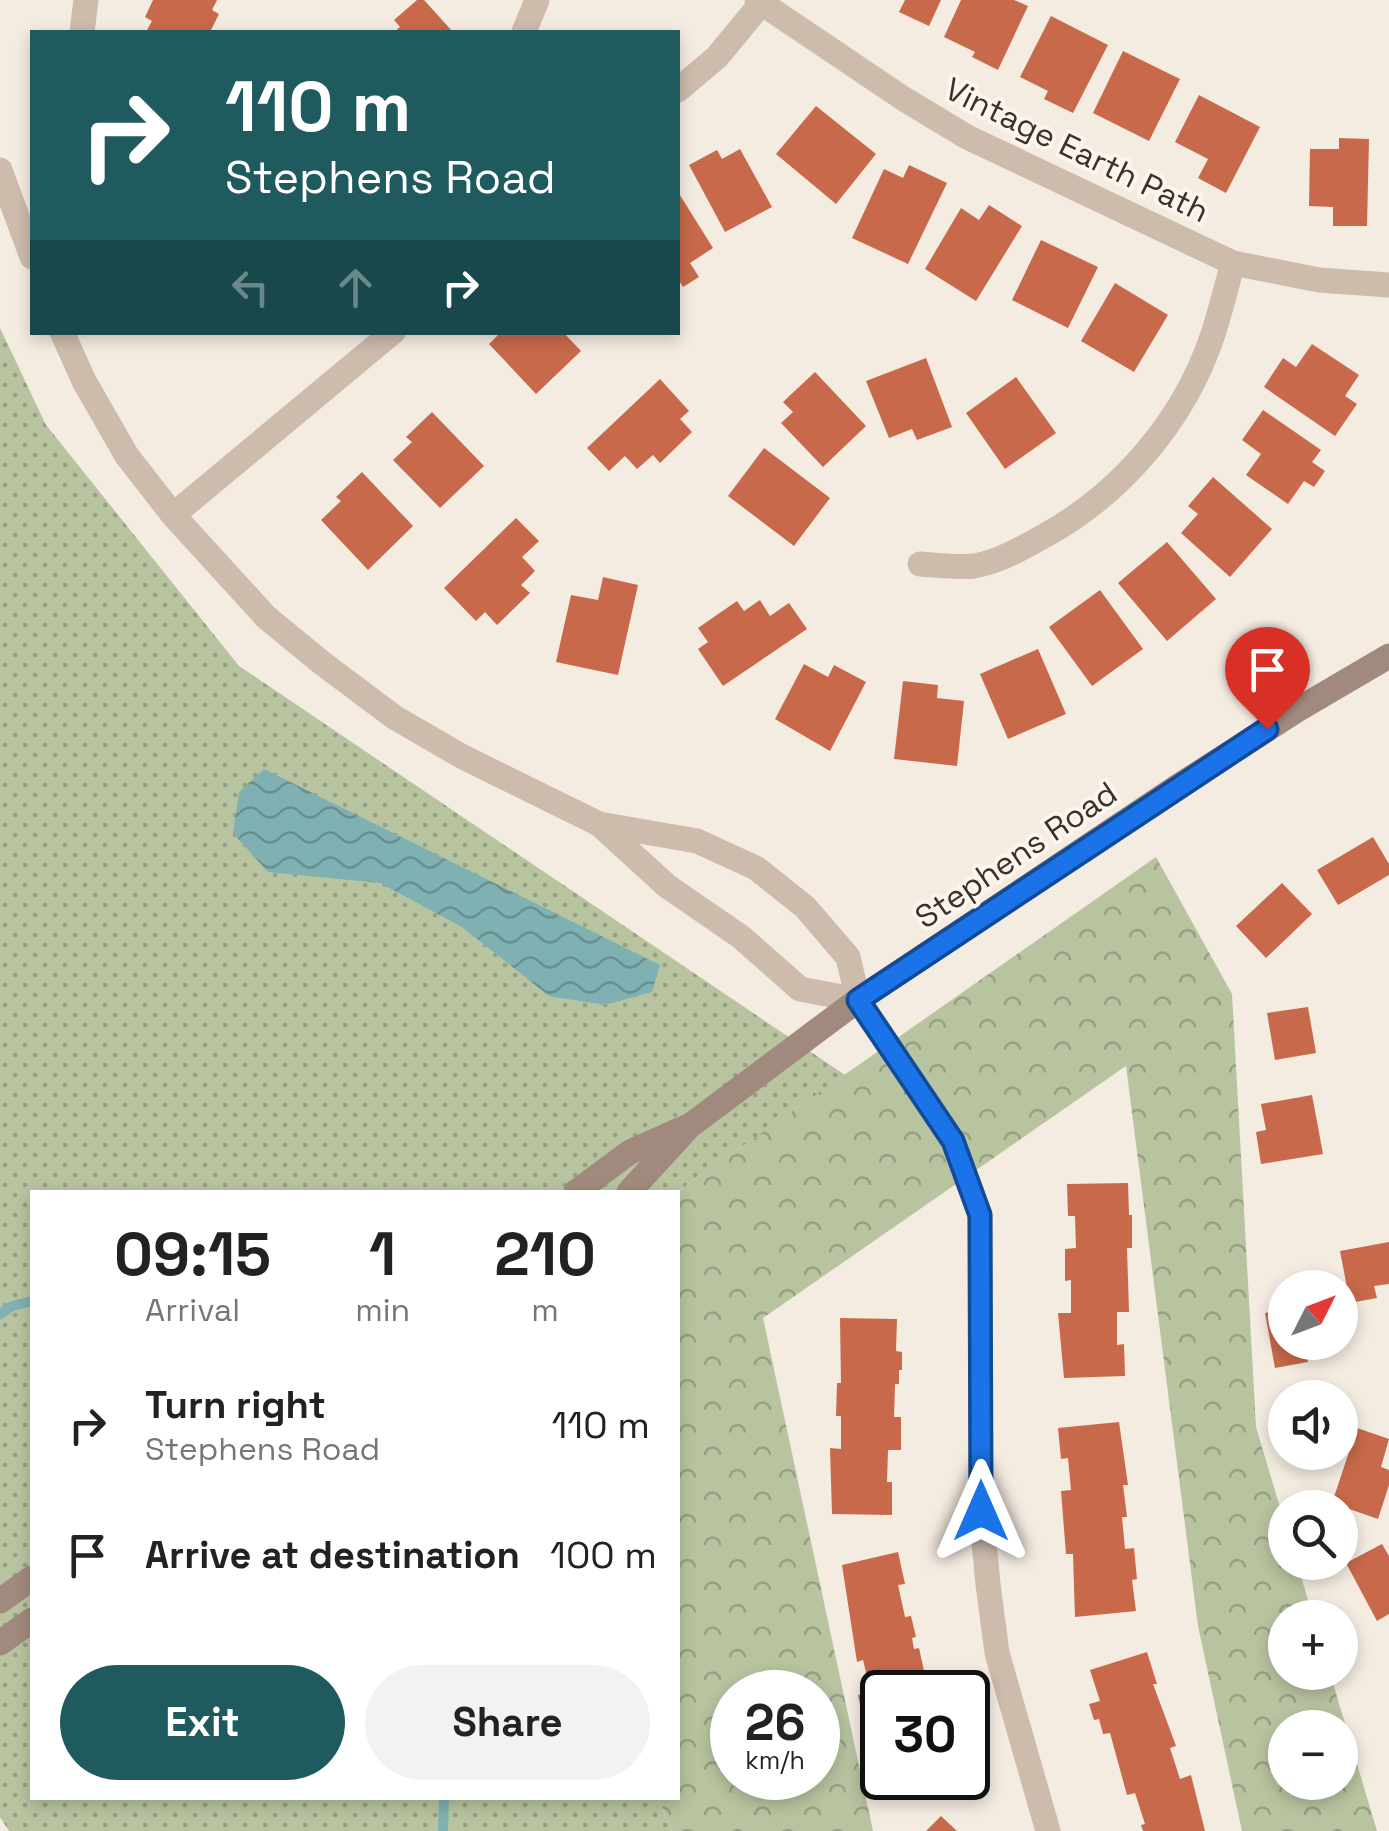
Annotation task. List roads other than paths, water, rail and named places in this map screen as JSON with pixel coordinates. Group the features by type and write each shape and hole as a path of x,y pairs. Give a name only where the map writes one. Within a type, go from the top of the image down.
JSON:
{"street":[{"path":"82,30 86,0"},
{"path":"525,30 538,0"},
{"path":"680,88 717,57 761,1"},
{"name":"Vintage Earth Path","path":"761,1 967,137 1233,263 1319,280 1389,285"},
{"path":"0,170 30,252"},
{"path":"920,564 974,566 1018,550 1063,526 1107,493 1150,450 1184,399 1212,339 1233,263"},
{"path":"63,335 84,381 128,456 173,516 266,617 394,717 463,757 599,824 667,886 741,936 800,989 858,1000"},
{"path":"173,516 390,335"},
{"name":"Stephens Road","path":"631,1190 690,1125 858,1000 1177,787 1389,656"},
{"path":"599,824 697,841 756,868 806,907 848,957 858,1000 953,1141 980,1215 981,1511 997,1653 1048,1831"},
{"name":"Stephens Road","path":"579,1190 630,1152 690,1125"},
{"path":"0,1602 30,1580"},
{"path":"0,1643 30,1621"}],"water":[{"path":"264,769 660,965 652,992 605,1005 549,996 462,927 380,883 268,872 233,833 239,792"}],"waterway":[{"path":"0,1314 30,1302"},
{"path":"443,1831 444,1800"}]}
